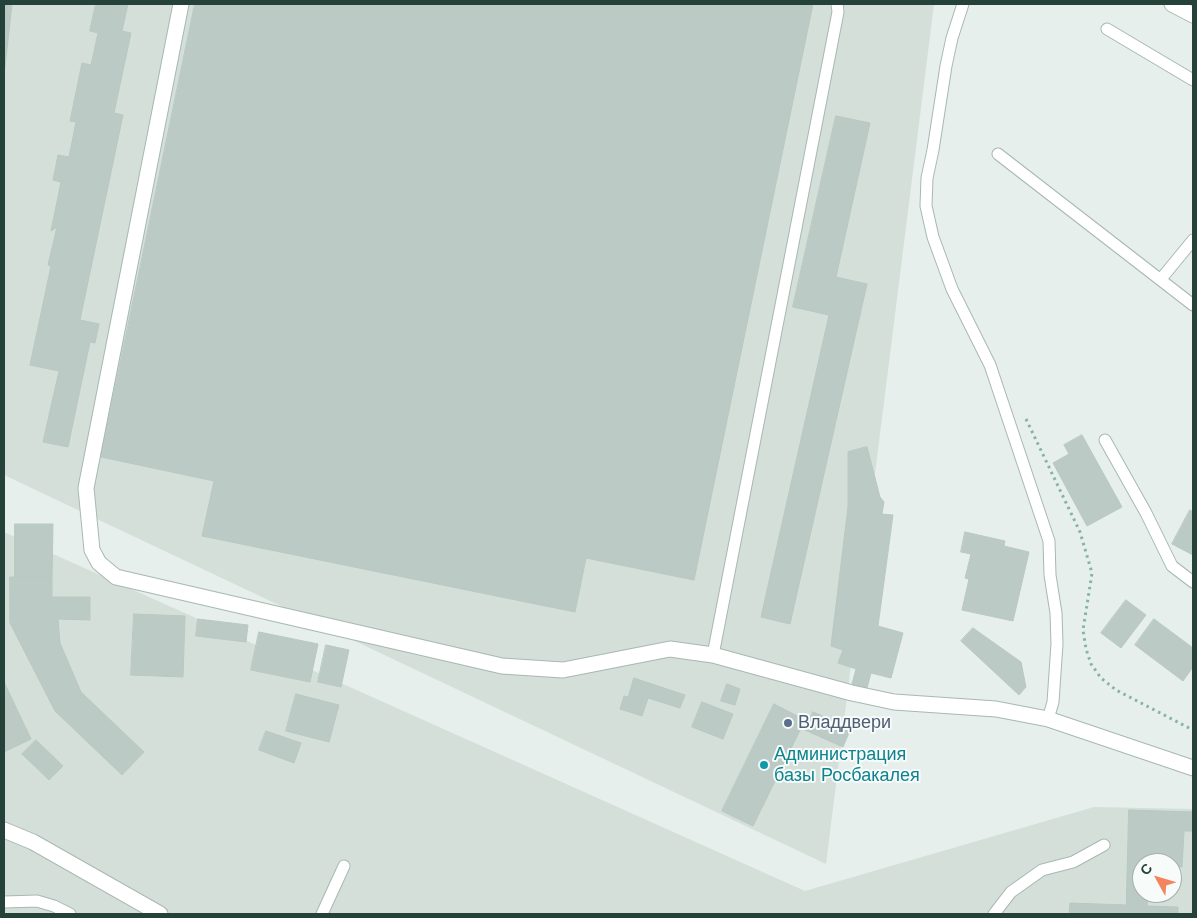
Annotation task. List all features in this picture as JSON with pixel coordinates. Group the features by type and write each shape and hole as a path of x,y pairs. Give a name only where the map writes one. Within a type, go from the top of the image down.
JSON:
{"street":[{"path":"182,4 86,488 92,550 99,562 116,577 502,666 563,670 670,649 713,655 852,693 894,702 996,709 1048,719 1192,764"},
{"path":"1172,4 1193,15"},
{"path":"4,830 34,842 160,914"}],"lane":[{"path":"713,655 838,12 837,4"},
{"path":"963,4 952,38 946,66 927,178 926,206 933,237 952,289 990,365 1049,541 1050,575 1056,613 1058,644 1053,702 1048,719"},
{"path":"1107,29 1193,80"},
{"path":"998,154 1193,305"},
{"path":"1161,279 1193,240"},
{"path":"1105,440 1146,513 1172,566 1193,582"},
{"path":"994,914 1011,892 1042,870 1073,862 1104,845"},
{"path":"322,914 344,866"},
{"path":"4,902 37,901 54,906 70,914"}],"path":[{"path":"1026,417 1080,532 1092,572 1083,630 1091,664 1101,678 1116,690 1193,730"}],"shaded area":[{"path":"4,4 934,4 826,864 4,475"},
{"path":"4,532 805,891 1094,807 1193,809 1193,914 4,914"}],"building":[{"path":"4,4 12,4 4,75"},
{"path":"96,4 128,4 122,31 131,33 114,113 123,115 80,320 99,324 95,343 90,342 68,447 43,442 59,371 30,365 51,266 48,265 57,227 51,231 61,182 53,180 58,155 69,157 76,122 70,121 82,63 91,65 98,33 90,31"},
{"path":"195,4 813,4 694,580 586,558 575,612 202,536 214,481 101,457"},
{"path":"836,116 870,123 836,277 867,284 790,624 761,617 829,315 793,307"},
{"path":"1082,435 1122,507 1087,526 1053,463 1069,454 1064,445"},
{"path":"867,447 880,497 884,502 882,514 893,515 878,626 903,633 891,678 871,673 867,688 852,684 856,669 838,663 843,650 831,646 848,507 848,452"},
{"path":"1190,510 1193,512 1193,555 1172,544"},
{"path":"15,524 53,524 52,577 15,577"},
{"path":"965,532 1005,541 1004,546 1029,552 1013,621 962,610 969,579 965,578 971,554 961,552"},
{"path":"10,577 52,577 52,597 90,597 90,620 58,619 60,643 81,692 144,752 122,775 55,711 10,623"},
{"path":"1126,600 1146,615 1121,648 1101,633"},
{"path":"134,614 185,616 183,677 131,675"},
{"path":"198,619 248,625 246,642 196,636"},
{"path":"1154,619 1193,648 1193,667 1183,681 1135,645"},
{"path":"973,628 1021,662 1026,687 1019,695 961,641"},
{"path":"259,632 318,644 310,682 251,670"},
{"path":"326,645 349,650 341,687 318,682"},
{"path":"634,678 685,695 680,708 648,698 642,716 620,709 624,696 628,697"},
{"path":"4,682 31,739 4,752"},
{"path":"727,684 740,689 735,705 721,701"},
{"path":"296,694 339,705 329,742 286,731"},
{"path":"702,702 733,714 723,739 692,727"},
{"name":"Администрация базы Росбакалея","path":"774,704 805,720 753,826 722,811"},
{"path":"813,712 851,728 843,747 805,730"},
{"path":"266,731 301,743 294,763 259,750"},
{"path":"36,740 63,766 49,780 22,754"},
{"path":"1129,810 1193,812 1193,831 1184,831 1182,867 1182,853 1132,853 1132,903 1147,903 1147,906 1178,907 1178,914 1069,914 1070,903 1126,905"}],"place":[{"name":"Владдвери","path":"788,723"},
{"name":"Администрация базы Росбакалея","path":"764,765"}]}
